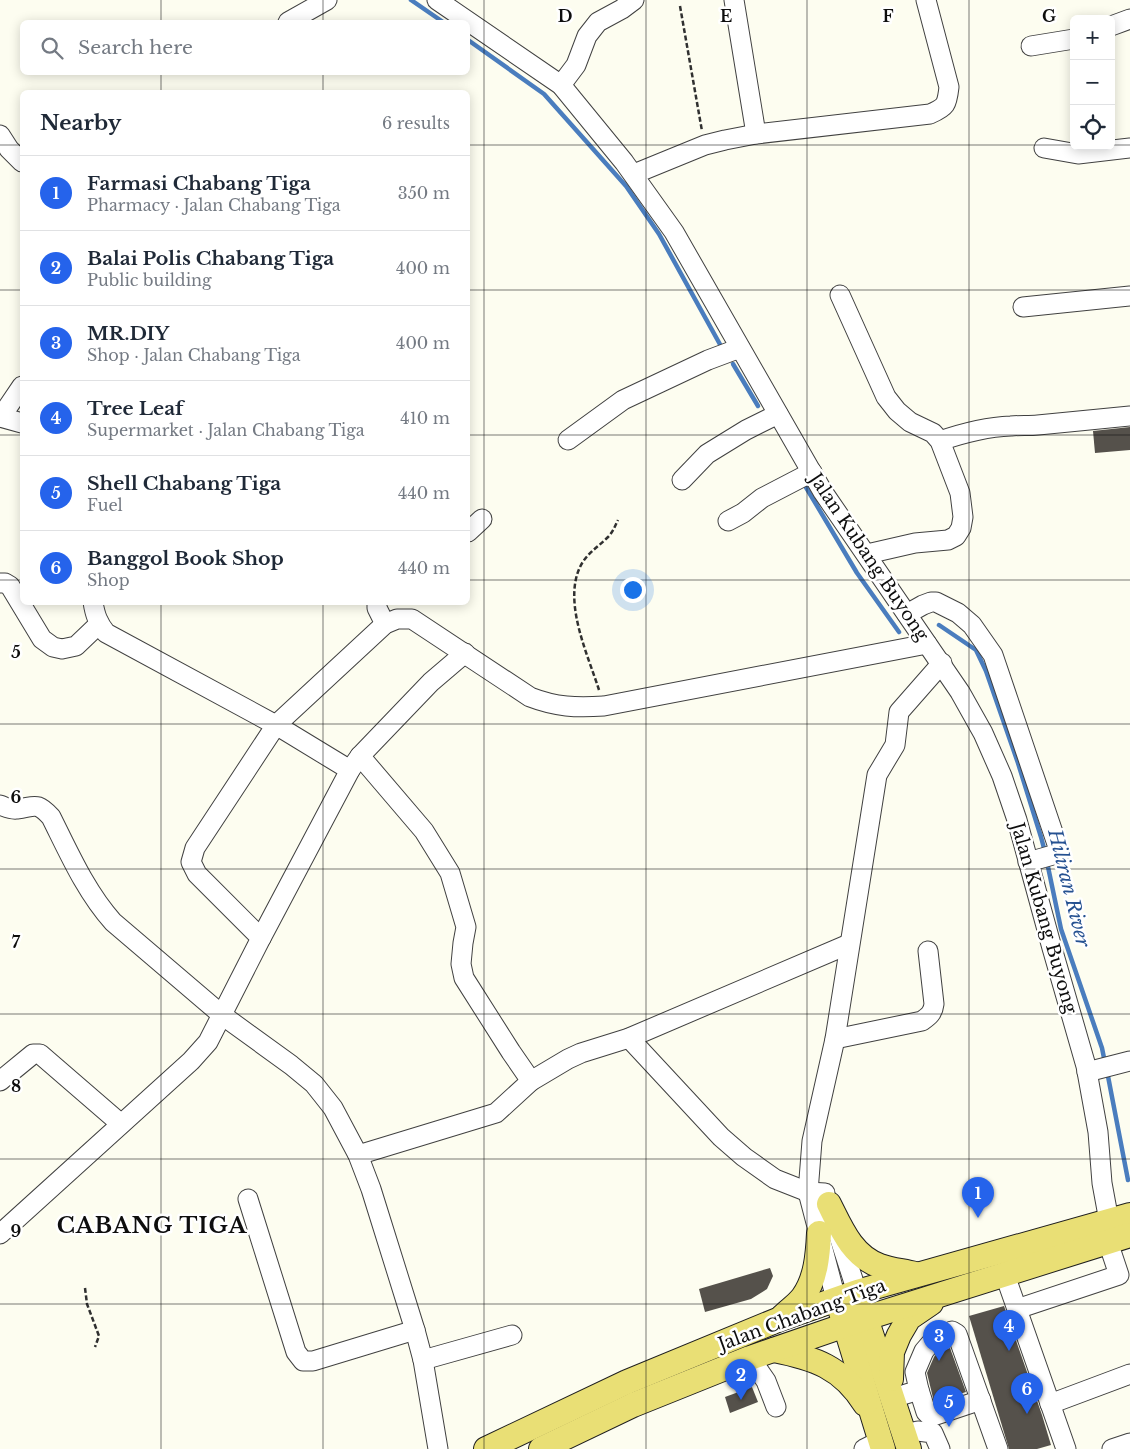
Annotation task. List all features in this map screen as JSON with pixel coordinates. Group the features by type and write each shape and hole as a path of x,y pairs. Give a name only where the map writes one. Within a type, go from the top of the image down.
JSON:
{"main road":[{"path":"821,1196 854,1249 867,1260 881,1266 918,1274"},
{"name":"Jalan Chabang Tiga","path":"486,1449 627,1382 780,1319 847,1295 918,1274 1119,1228"},
{"name":"Jalan Chabang Tiga","path":"540,1449 633,1405 750,1358 1005,1275 1119,1228"},
{"path":"780,1319 803,1297 812,1280 817,1261 820,1233"},
{"path":"892,1395 892,1352 899,1335 910,1318 945,1294"},
{"path":"847,1295 856,1322 892,1395 906,1442"},
{"path":"856,1322 874,1418 876,1446"},
{"path":"774,1350 795,1354 831,1368 856,1391 874,1418"}],"street":[{"path":"292,20 327,0"},
{"name":"Jalan Kubang Buyong","path":"437,0 466,20"},
{"path":"561,85 576,65 587,36 598,22 634,0"},
{"path":"734,0 756,134"},
{"path":"634,174 705,145 756,134 930,114 942,109 947,100 949,87 926,0"},
{"path":"1115,25 1130,19"},
{"name":"Jalan Kubang Buyong","path":"470,23 561,85 634,174 674,232 823,492 942,663 984,733 1005,784 1017,820 1087,1072 1098,1132 1102,1182 1119,1228 1124,1273"},
{"path":"1031,46 1070,40"},
{"path":"0,135 9,150 20,160"},
{"path":"1044,148 1078,154 1130,148"},
{"path":"840,295 886,397 897,411 910,422 933,433 940,442 960,493 963,517 961,528 956,536 948,540 915,543 866,554"},
{"path":"1023,307 1130,296"},
{"path":"568,440 623,400 708,360 740,348"},
{"path":"20,389 1,417 20,422"},
{"path":"682,480 707,454 746,430 778,414"},
{"path":"940,442 961,434 985,429 1036,426 1066,421 1130,416"},
{"path":"728,521 743,513 762,498 812,472"},
{"path":"0,583 10,586 20,603"},
{"path":"907,614 931,602 936,602 958,613 972,624 993,655 1060,853 1028,862"},
{"path":"21,605 42,639 53,647 62,649 76,646 99,624"},
{"path":"94,605 99,624 106,633 276,724 355,763 424,831 450,873 466,927 461,964 464,978 531,1081"},
{"path":"376,605 376,608 385,624"},
{"path":"262,938 198,874 191,862 196,848 276,724 385,624 398,619 412,619 530,697 562,707 582,708 604,706 927,644"},
{"path":"0,1234 208,1042 355,763 431,682 465,653"},
{"path":"847,1295 821,1196 812,1141 835,1039 877,776 895,745 899,712 942,663"},
{"path":"0,805 16,809 35,805 44,809 51,817 84,881 102,910 113,922 222,1015 291,1064 314,1084 333,1108 358,1155 371,1189 415,1330 423,1360 438,1449"},
{"path":"358,1155 496,1113 531,1081 568,1059 629,1038 849,944"},
{"path":"835,1039 922,1021 929,1017 933,1011 934,1004 928,951"},
{"path":"629,1038 721,1137 744,1157 775,1179 821,1196"},
{"path":"0,1081 33,1054 40,1054 121,1124"},
{"path":"1087,1072 1125,1063"},
{"path":"821,1196 820,1233 847,1295"},
{"path":"248,1199 296,1352 303,1361 313,1361 415,1330"},
{"path":"1017,1309 1124,1273"},
{"path":"1005,1275 1066,1449"},
{"path":"980,1400 933,1416 929,1416 926,1412 915,1372 924,1351 936,1337 952,1331 957,1334 998,1449"},
{"path":"423,1360 512,1335"},
{"path":"750,1358 766,1381 776,1407"},
{"path":"1050,1404 1130,1374"},
{"path":"892,1395 919,1390"},
{"path":"906,1442 918,1431 934,1433 940,1449"},
{"path":"1112,1449 1130,1443"}],"path":[{"path":"680,6 705,145"},
{"path":"604,706 576,618 573,598 575,581 580,567 589,553 610,535 618,520"},
{"path":"85,1288 87,1304 99,1336 95,1347"}],"building":[{"path":"1130,427 1130,450 1095,453 1093,431"},
{"path":"770,1268 773,1276 767,1289 751,1299 705,1312 699,1289"},
{"path":"1004,1306 1051,1445 1037,1449 1009,1449 969,1316"},
{"path":"950,1348 966,1392 934,1402 927,1373 938,1352"},
{"path":"752,1387 758,1402 730,1413 725,1397"}],"waterway":[{"path":"411,0 440,20"},
{"path":"470,41 544,94 626,186 659,234 722,348"},
{"path":"733,364 758,406"},
{"path":"804,484 857,573 899,632"},
{"name":"Hiliran River","path":"939,625 976,650 986,671 1018,763 1045,852"},
{"name":"Hiliran River","path":"1047,862 1061,929 1102,1048 1105,1063"},
{"name":"Hiliran River","path":"1107,1071 1128,1180"}],"place":[{"name":"Farmasi Chabang Tiga","path":"978,1218"},
{"name":"Tree Leaf","path":"1009,1351"},
{"name":"MR.DIY","path":"939,1361"},
{"name":"Balai Polis Chabang Tiga","path":"741,1400"},
{"name":"Banggol Book Shop","path":"1027,1414"},
{"name":"Shell Chabang Tiga","path":"949,1427"}],"district":[{"name":"CABANG TIGA","path":"152,1225"}]}
